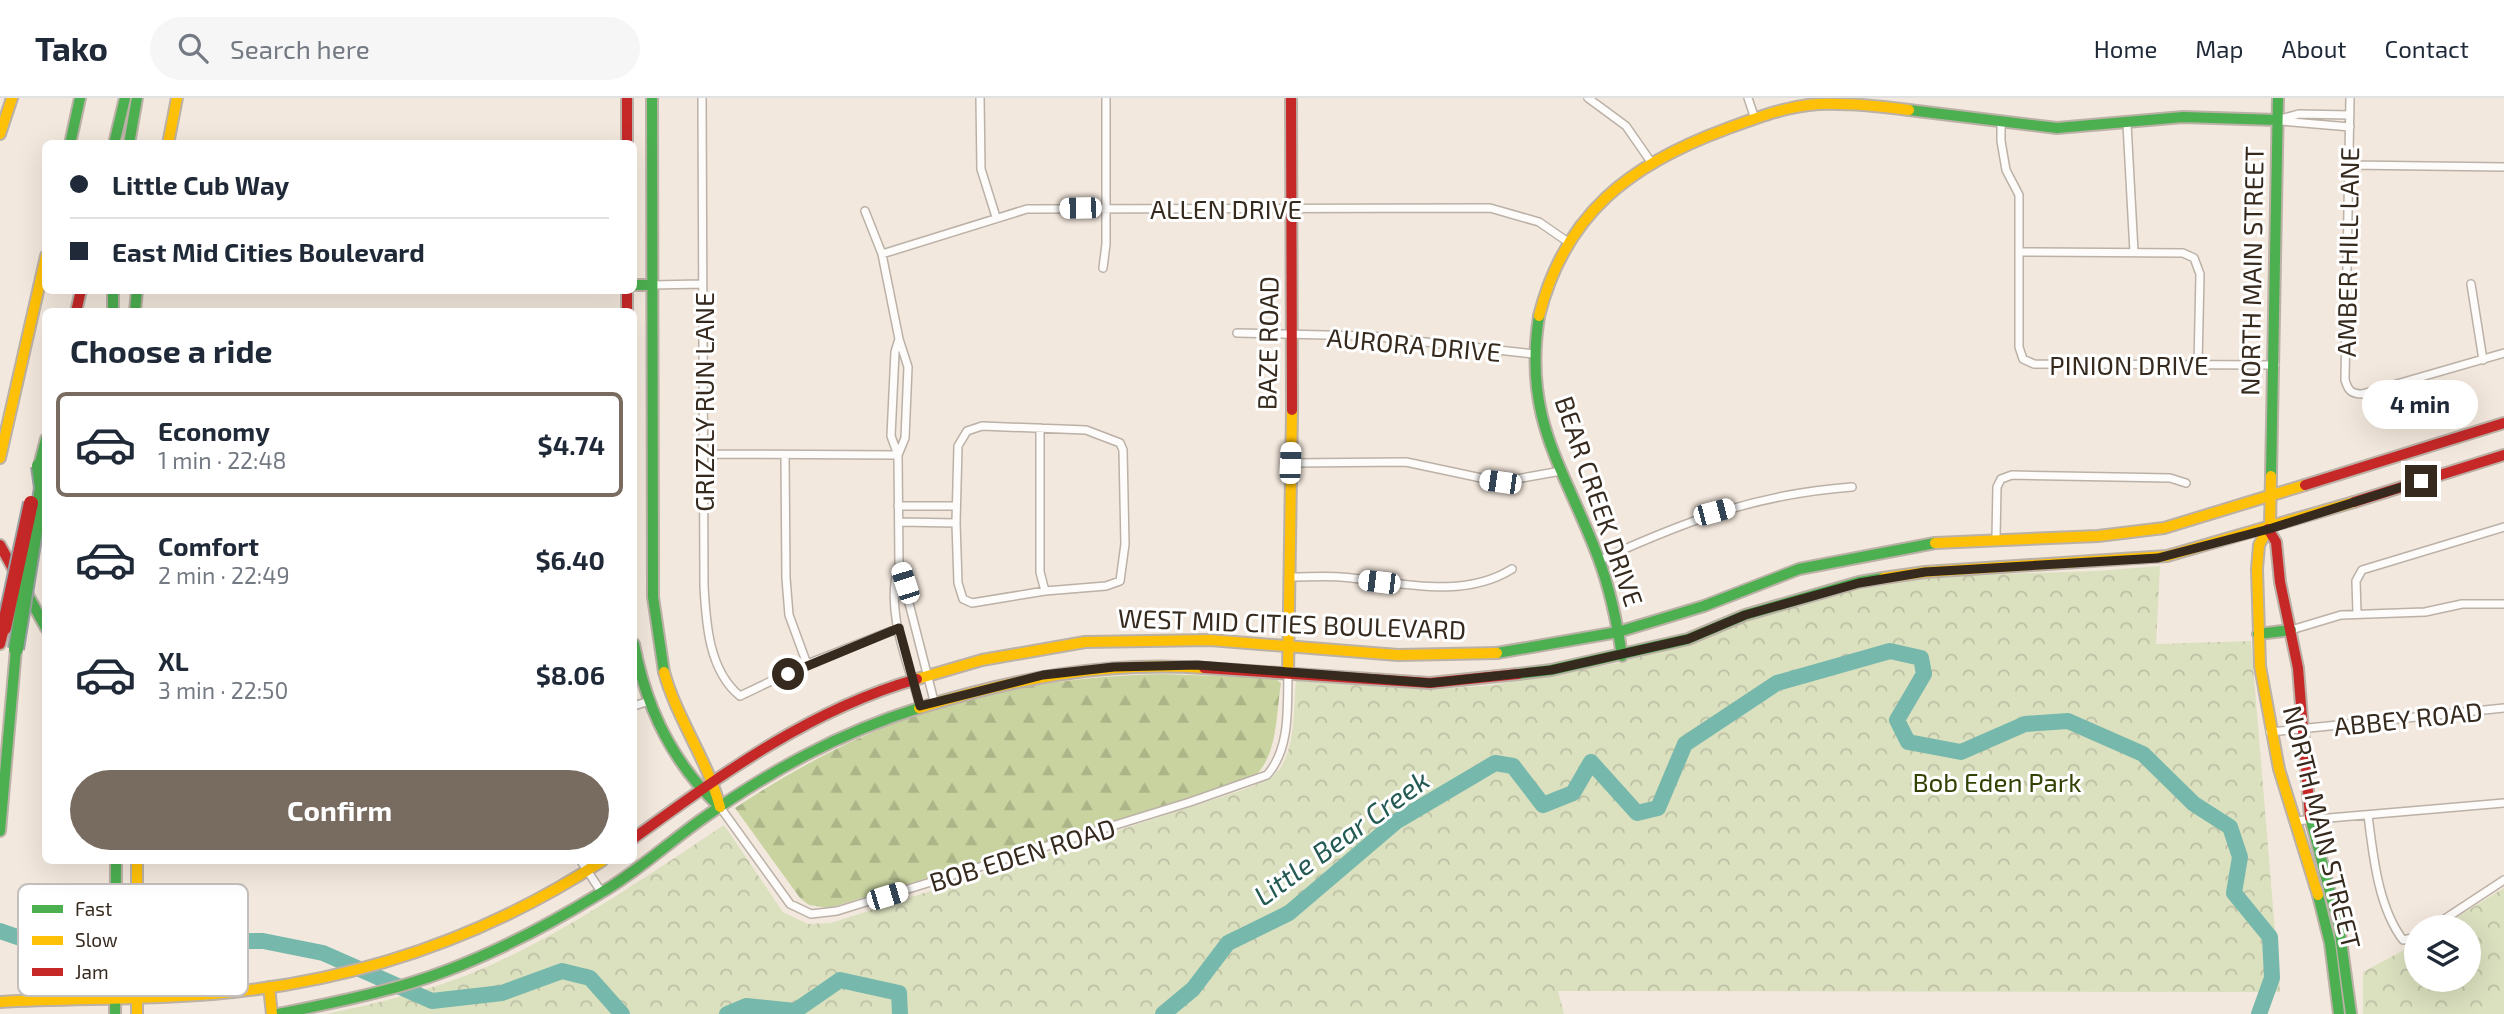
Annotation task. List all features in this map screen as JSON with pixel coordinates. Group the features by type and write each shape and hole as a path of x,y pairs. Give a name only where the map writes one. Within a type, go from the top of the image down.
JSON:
{"main road":[{"path":"0,113 10,98"},
{"path":"0,134 10,98"},
{"path":"63,140 70,98"},
{"path":"71,140 80,98"},
{"path":"115,140 124,98"},
{"path":"130,140 136,98"},
{"path":"169,140 177,98"},
{"path":"627,98 627,140"},
{"path":"652,98 653,597 659,656 677,711 714,780 720,807"},
{"name":"BAZE ROAD","path":"1288,673 1293,335 1291,98"},
{"name":"NORTH MAIN STREET","path":"2278,98 2269,529 2276,542 2280,582 2298,667 2310,820 2339,926 2351,1014"},
{"name":"BEAR CREEK DRIVE","path":"1622,656 1614,598 1561,471 1539,410 1534,354 1541,303 1568,242 1608,195 1651,162 1755,119 1801,105 1831,104 2055,128 2198,117 2277,120"},
{"path":"1,452 42,273"},
{"path":"637,285 651,285"},
{"name":"WEST MID CITIES BOULEVARD","path":"637,836 714,780 845,705 920,678 982,660 1084,642 1210,640 1398,655 1497,653 1618,632 1704,606 1799,569 1924,543 1996,538 2098,536 2164,527 2270,497 2504,423"},
{"path":"0,644 42,454"},
{"name":"WEST MID CITIES BOULEVARD","path":"278,1014 384,991 468,962 513,942 602,892 720,807 781,767 831,741 927,704 1032,677 1087,669 1176,665 1430,683 1551,670 1688,639 1745,615 1859,583 1925,572 2158,558 2269,529 2504,455"},
{"path":"0,831 16,649 42,488 39,466"},
{"name":"NORTH MAIN STREET","path":"2269,529 2259,544 2258,634 2270,732 2324,922 2336,978 2339,1014"},
{"path":"0,545 42,621"},
{"path":"2258,634 2291,630"},
{"path":"637,659 642,685 659,727 699,790 720,807"},
{"path":"116,864 116,884"},
{"path":"137,864 137,884"},
{"path":"248,990 342,975 480,928 584,866"},
{"path":"269,987 272,1014"},
{"path":"0,1002 137,996 137,1014"},
{"path":"115,1014 116,997"}],"street":[{"name":"GRIZZLY RUN LANE","path":"702,98 705,612 717,667 729,687 740,696 807,664"},
{"path":"980,98 981,169 996,217"},
{"path":"1103,268 1106,98"},
{"path":"1588,98 1626,126 1651,162"},
{"path":"1748,98 1755,119"},
{"name":"AMBER HILL LANE","path":"2350,98 2345,380 2348,389 2354,394 2362,394 2483,360"},
{"name":"BEAR CREEK DRIVE","path":"2277,120 2299,114 2350,115"},
{"name":"BEAR CREEK DRIVE","path":"2277,120 2299,125 2350,127"},
{"path":"2001,124 2006,170 2019,195 2021,252 2183,253 2194,258 2200,274 2198,365"},
{"path":"2127,124 2134,252"},
{"path":"2349,165 2504,167"},
{"name":"ALLEN DRIVE","path":"882,254 1027,209 1106,207 1490,208 1539,222 1568,242"},
{"path":"865,211 882,254 899,339 908,367 905,438 898,455"},
{"name":"PINION DRIVE","path":"2021,252 2019,347 2026,361 2034,364 2274,365"},
{"path":"651,285 702,284"},
{"path":"2471,284 2483,360 2504,353"},
{"name":"AURORA DRIVE","path":"1237,334 1371,336 1534,354"},
{"path":"899,339 895,358 891,436 898,455 899,564 927,704"},
{"path":"982,426 1040,428 1086,430 1120,443 1123,450 1125,544 1120,581 1106,586 1045,591 972,603 963,599 958,583 958,446 967,431 982,426"},
{"path":"1040,428 1040,572 1045,591"},
{"path":"702,454 898,455"},
{"path":"785,455 789,615 807,664 899,628"},
{"path":"1290,463 1406,462 1500,482 1561,471"},
{"path":"1996,538 1997,487 2001,479 2012,475 2170,478 2186,483"},
{"path":"1600,561 1714,512 1771,497 1852,486"},
{"path":"898,506 956,506"},
{"path":"899,522 956,523"},
{"path":"2357,613 2356,581 2362,570 2504,527"},
{"path":"899,564 893,584 899,628 920,678 927,704"},
{"path":"1291,577 1341,578 1428,587 1482,582 1512,569"},
{"path":"2291,630 2357,613 2396,614 2425,612 2462,604 2504,604"},
{"name":"BOB EDEN ROAD","path":"720,807 790,904 811,914 837,911 1203,798 1267,775 1275,765 1283,744 1288,673"},
{"path":"637,705 649,701"},
{"name":"ABBEY ROAD","path":"2270,732 2504,708"},
{"path":"2294,821 2504,803"},
{"path":"2368,815 2378,876 2390,917 2404,940"},
{"path":"584,866 602,892"},
{"path":"2451,915 2504,880"}],"green space":[{"name":"Bob Eden Park","path":"2160,566 2156,644 2251,641 2280,992 1558,991 1564,1014 326,1014 433,987 495,963 584,916 724,825 783,912 808,924 831,923 1240,791 1271,777 1285,759 1292,733 1296,681 1430,690 1493,685 1623,662 1695,640 1746,620 1860,587 1926,576 2097,571"},
{"path":"1161,674 1274,678 1281,683 1273,743 1257,774 1183,801 829,908 809,905 800,898 735,808 786,776 837,749 887,726 937,708 989,694 1043,684 1100,677"},
{"path":"2504,888 2504,1014 2363,1014 2363,972 2404,950 2404,992 2481,992 2481,915 2460,915"}],"waterway":[{"name":"Little Bear Creek","path":"1163,1014 1193,989 1228,943 1289,913 1397,821 1495,763 1513,766 1543,805 1573,793 1591,762 1637,813 1658,808 1685,744 1777,683 1890,651 1921,658 1924,674 1897,720 1908,742 1961,752 2025,724 2068,721 2143,754 2194,804 2230,827 2240,857 2234,893 2270,937 2272,978 2259,1014"},
{"name":"Little Bear Creek","path":"0,931 18,937"},
{"name":"Little Bear Creek","path":"248,941 263,941 323,953 432,1001 502,993 562,971 590,978 622,1014"},
{"name":"Little Bear Creek","path":"727,1014 746,1006 795,1011 840,980 899,993 900,1014"}],"traffic: fast":[{"path":"71,140 80,98"},
{"path":"115,140 125,98"},
{"path":"130,140 137,98"},
{"path":"652,98 653,597 664,672"},
{"path":"2271,476 2278,98"},
{"path":"1909,110 2057,128 2183,117 2277,120"},
{"path":"637,285 651,285"},
{"path":"113,294 113,308"},
{"path":"135,308 137,294"},
{"path":"1539,316 1536,352 1541,414 1549,441 1602,569 1613,606 1622,656"},
{"path":"39,466 42,454"},
{"path":"16,649 42,488 39,466"},
{"path":"1497,653 1618,632 1704,606 1799,569 1935,543"},
{"path":"1518,674 1551,670 1688,639 1745,615 1859,582 1883,578"},
{"path":"25,590 42,621"},
{"path":"2258,634 2291,630"},
{"path":"0,831 16,649"},
{"path":"637,658 654,712 675,753 688,772 720,807"},
{"path":"278,1014 411,983 494,951 548,924 613,886 702,819 779,769 833,741 919,708"},
{"path":"2310,817 2339,926 2351,1014"},
{"path":"116,864 116,884"},
{"path":"2318,895 2330,943 2339,1014"},
{"path":"115,996 115,1014"}],"traffic: slow":[{"path":"0,134 12,98"},
{"path":"169,140 177,98"},
{"path":"1539,316 1551,280 1566,248 1585,221 1607,197 1660,158 1726,129 1795,107 1842,104 1909,110"},
{"path":"0,458 42,274"},
{"path":"1288,673 1292,410"},
{"path":"2271,476 2270,525 2259,545 2257,569 2260,666 2279,769 2318,895"},
{"path":"1935,543 2098,536 2164,528 2305,485"},
{"path":"1883,578 1925,572 2167,556 2354,502"},
{"path":"917,679 982,660 1085,642 1210,640 1398,655 1497,653"},
{"path":"919,708 1059,674 1131,667 1204,668"},
{"path":"664,672 676,706 708,772 720,807"},
{"path":"137,864 137,884"},
{"path":"248,990 317,979 416,952 511,913 597,864"},
{"path":"269,987 272,1014"},
{"path":"137,996 137,1014"},
{"path":"0,1002 178,996"}],"traffic: jam":[{"path":"627,98 627,140"},
{"path":"1291,98 1292,410"},
{"path":"77,308 80,294"},
{"path":"627,294 627,308"},
{"path":"2305,485 2504,423"},
{"path":"2354,502 2504,455"},
{"path":"4,628 31,503"},
{"path":"2268,529 2276,542 2280,582 2298,668 2310,817"},
{"path":"0,545 17,576"},
{"path":"0,644 4,628"},
{"path":"1204,668 1430,683 1518,674"},
{"path":"637,836 734,767 804,726 878,692 917,679"}],"route":[{"path":"788,674 899,628 920,706 1043,675 1114,667 1198,665 1430,683 1492,678 1622,656 1688,639 1745,615 1804,596 1859,583 1925,572 2158,558 2269,529 2421,481"}]}
